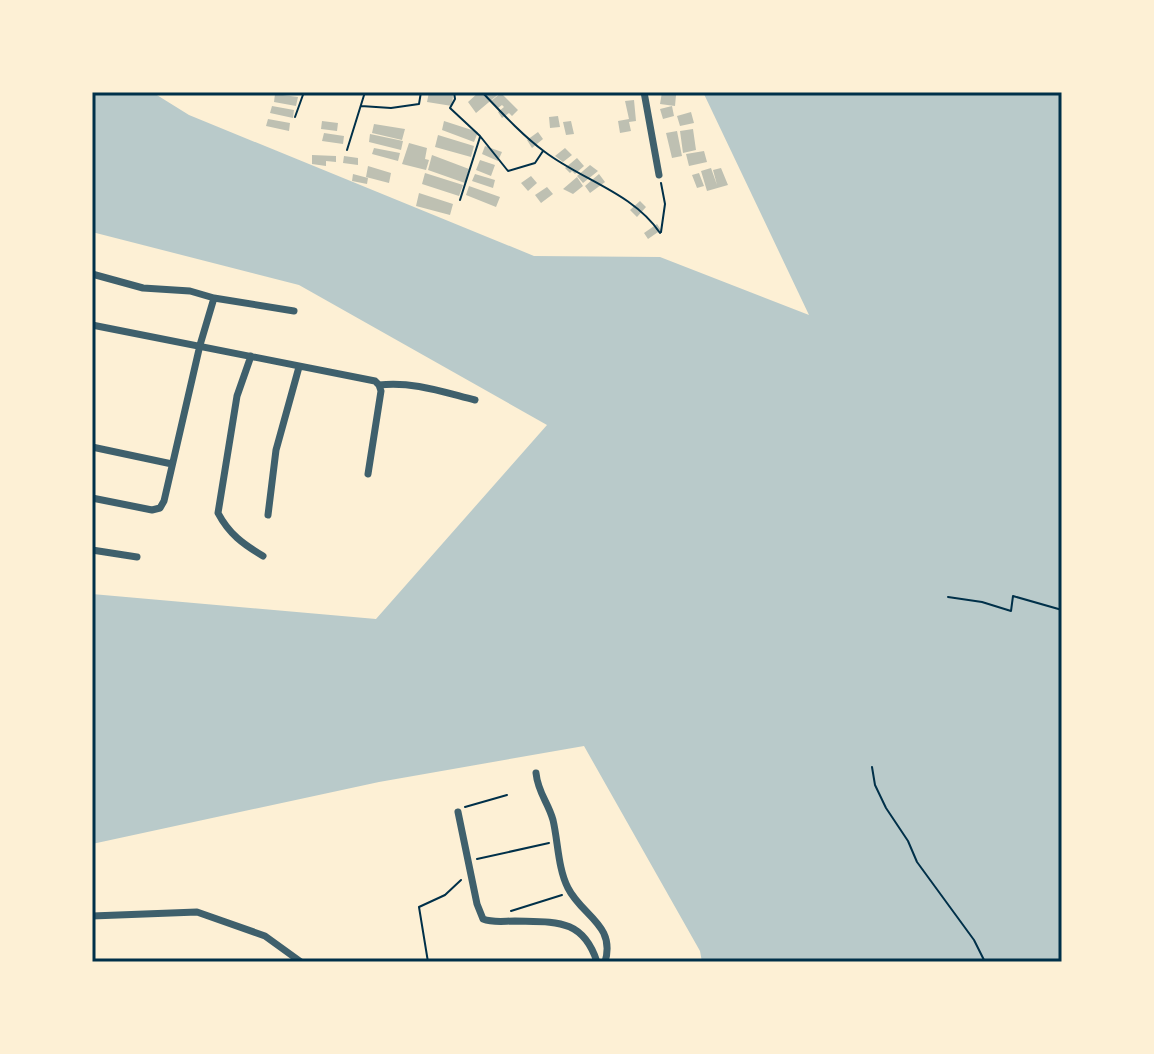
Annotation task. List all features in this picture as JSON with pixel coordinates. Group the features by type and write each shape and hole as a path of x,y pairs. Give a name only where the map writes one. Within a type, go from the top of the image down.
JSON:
{"street":[{"path":"644,92 659,175"},
{"path":"92,274 131,286 190,291 294,311"},
{"path":"92,498 152,510 160,508 214,298"},
{"path":"92,325 375,381 381,391 368,474"},
{"path":"251,356 237,396 218,513 239,541 263,556"},
{"path":"268,515 276,450 299,367"},
{"path":"379,385 414,385 475,400"},
{"path":"92,447 172,464"},
{"path":"92,550 137,557"},
{"path":"536,773 538,789 552,816 569,891 579,906 602,928 609,948 605,962"},
{"path":"458,812 477,904 483,919 488,922 518,921 575,927 584,935 597,962"},
{"path":"92,916 197,912 265,936 301,962"}],"path":[{"path":"295,117 304,92"},
{"path":"347,150 365,92"},
{"path":"361,106 391,108 419,104 421,92"},
{"path":"454,92 455,99 450,108 480,136 508,171 535,163 543,151"},
{"path":"482,92 543,151 621,197 649,217 660,233 665,204 659,175"},
{"path":"460,200 480,136"},
{"path":"948,597 982,602 1011,611 1013,596 1062,610"},
{"path":"872,767 875,785 917,862 974,940 985,962"},
{"path":"458,812 466,806 507,795"},
{"path":"428,962 419,907 453,889 469,864 557,840"},
{"path":"512,911 569,891"}],"shaded area":[{"path":"92,92 152,92 189,115 534,256 660,257 809,315 703,92 1062,92 1062,962 702,962 700,951 584,746 379,782 92,844 92,594 376,619 547,425 299,285 92,232"}],"building":[{"path":"429,92 453,95 452,106 427,102"},
{"path":"479,92 501,92 476,113 468,102"},
{"path":"662,92 676,95 675,106 660,104"},
{"path":"501,93 518,110 512,116 509,113 502,118 498,112 504,107 498,108 491,101"},
{"path":"275,94 298,97 296,106 274,102"},
{"path":"634,100 636,121 629,122 631,131 620,133 618,121 629,119 625,101"},
{"path":"272,106 294,110 293,118 270,113"},
{"path":"672,106 674,116 663,119 660,109"},
{"path":"691,112 694,123 680,126 677,116"},
{"path":"558,116 560,127 550,128 549,117"},
{"path":"268,119 290,123 289,131 266,126"},
{"path":"322,121 338,123 337,131 321,129"},
{"path":"444,121 478,132 474,142 442,130"},
{"path":"571,121 574,134 566,135 563,122"},
{"path":"374,124 405,129 402,140 372,133"},
{"path":"693,129 696,150 683,153 680,131"},
{"path":"677,131 682,156 672,158 666,133"},
{"path":"538,132 543,139 532,148 527,140"},
{"path":"324,133 344,136 343,144 322,141"},
{"path":"370,134 403,141 401,150 369,142"},
{"path":"438,135 474,146 471,157 435,147"},
{"path":"409,143 427,148 425,159 429,160 426,170 402,164"},
{"path":"485,146 502,152 498,161 482,154"},
{"path":"374,148 400,153 398,161 372,154"},
{"path":"565,148 572,155 563,162 555,156"},
{"path":"704,151 707,162 689,166 686,154"},
{"path":"312,155 336,156 336,162 326,161 326,166 312,164"},
{"path":"432,155 469,169 465,183 428,170"},
{"path":"344,156 358,158 358,165 343,163"},
{"path":"577,158 584,166 575,174 570,173 565,168"},
{"path":"480,160 495,165 491,176 476,170"},
{"path":"590,165 598,171 583,183 577,176"},
{"path":"368,166 391,173 389,183 366,177"},
{"path":"711,168 717,185 713,170 721,168 728,185 707,191 701,171"},
{"path":"425,173 463,185 459,196 422,184"},
{"path":"699,173 704,186 697,188 692,175"},
{"path":"353,174 368,178 367,184 352,181"},
{"path":"475,174 495,180 493,188 472,181"},
{"path":"599,174 605,182 590,193 585,186"},
{"path":"531,176 537,183 528,191 521,183"},
{"path":"577,177 583,186 573,194 563,189"},
{"path":"469,186 500,197 496,207 466,195"},
{"path":"547,187 553,194 541,203 535,195"},
{"path":"419,193 453,204 450,215 416,206"},
{"path":"640,201 646,207 637,217 630,210"},
{"path":"657,224 661,230 648,239 644,233"}]}
